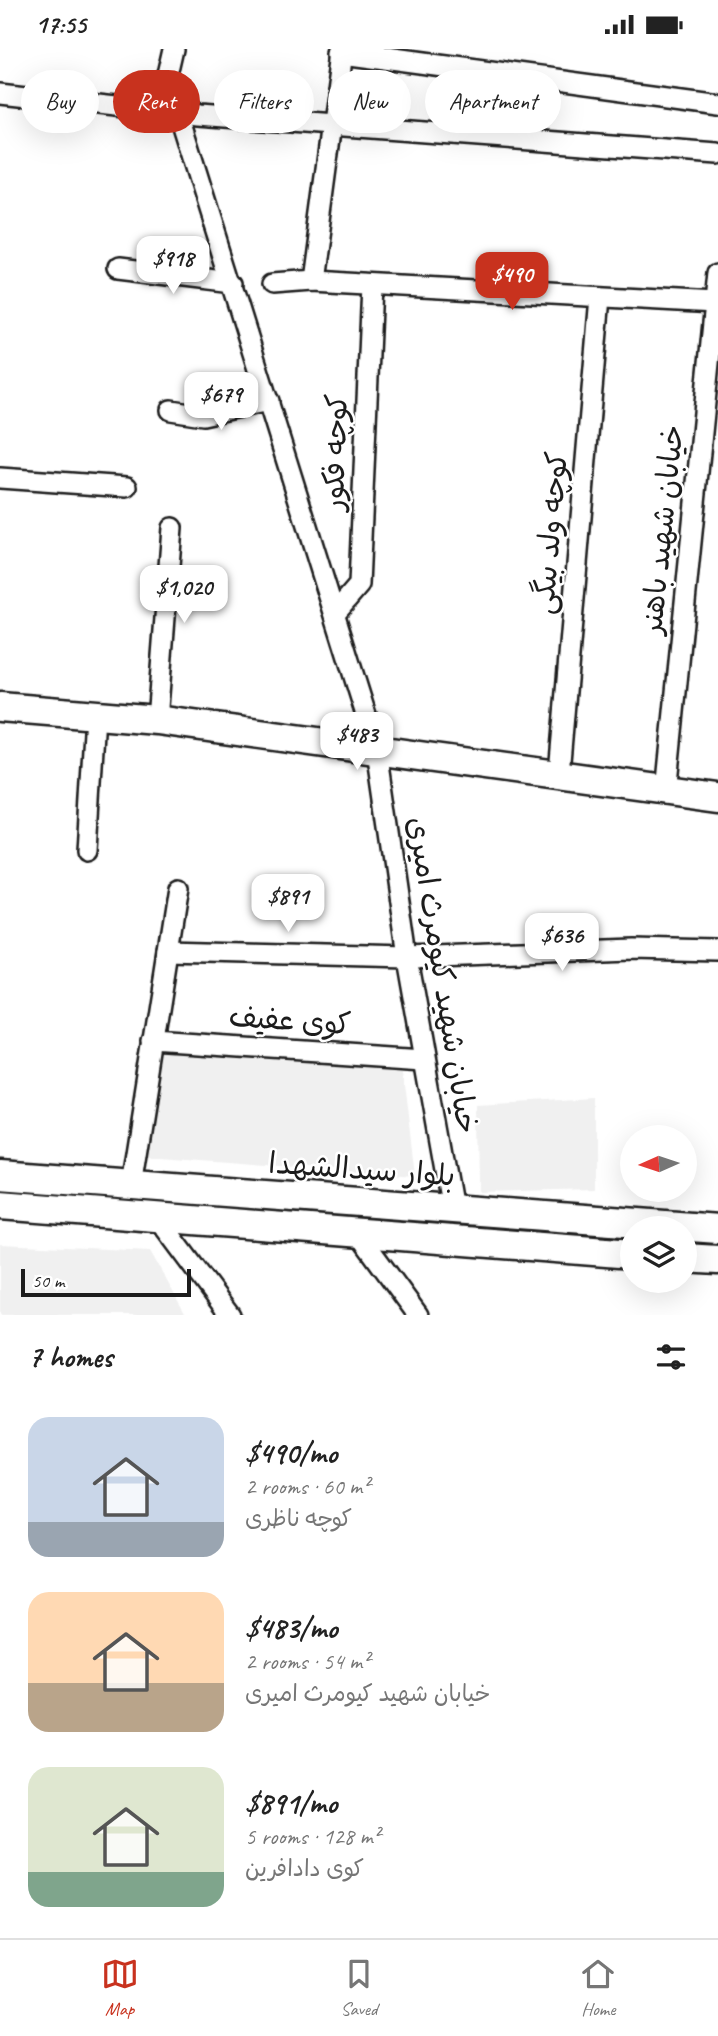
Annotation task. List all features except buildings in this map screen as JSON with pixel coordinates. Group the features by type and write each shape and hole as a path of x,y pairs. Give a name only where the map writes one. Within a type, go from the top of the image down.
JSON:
{"street":[{"path":"172,70 174,49"},
{"path":"339,70 342,51 718,103"},
{"path":"0,93 113,106"},
{"path":"200,115 328,126"},
{"path":"411,132 718,154"},
{"name":"خیابان شهید کیومرث امیری","path":"177,133 233,283 377,750 407,957 452,1209"},
{"path":"311,282 329,133"},
{"path":"118,269 233,283"},
{"name":"خیابان شهید باهنر","path":"666,792 718,273"},
{"path":"272,284 311,282 715,303"},
{"name":"کوچه فکور","path":"335,613 359,585 372,285"},
{"name":"کوچه ولد بیگی","path":"559,773 600,297"},
{"path":"171,410 203,415 269,401"},
{"path":"0,478 127,487"},
{"path":"157,720 172,528"},
{"path":"0,707 157,720 559,773 666,792 718,797"},
{"path":"88,850 95,715"},
{"path":"131,1185 178,888"},
{"path":"168,951 407,957 631,949 718,951"},
{"name":"کوی عفیف","path":"153,1041 424,1059"},
{"name":"بلوار سیدالشهدا","path":"0,1175 718,1229"},
{"path":"0,1205 620,1253"},
{"path":"157,1217 230,1315"},
{"path":"358,1233 418,1315"},
{"path":"697,1259 718,1260"}],"shaded area":[{"path":"164,1053 402,1068 415,1176 147,1156"},
{"path":"594,1098 594,1189 479,1192 478,1105"},
{"path":"0,1244 150,1251 186,1315 0,1315"}]}
